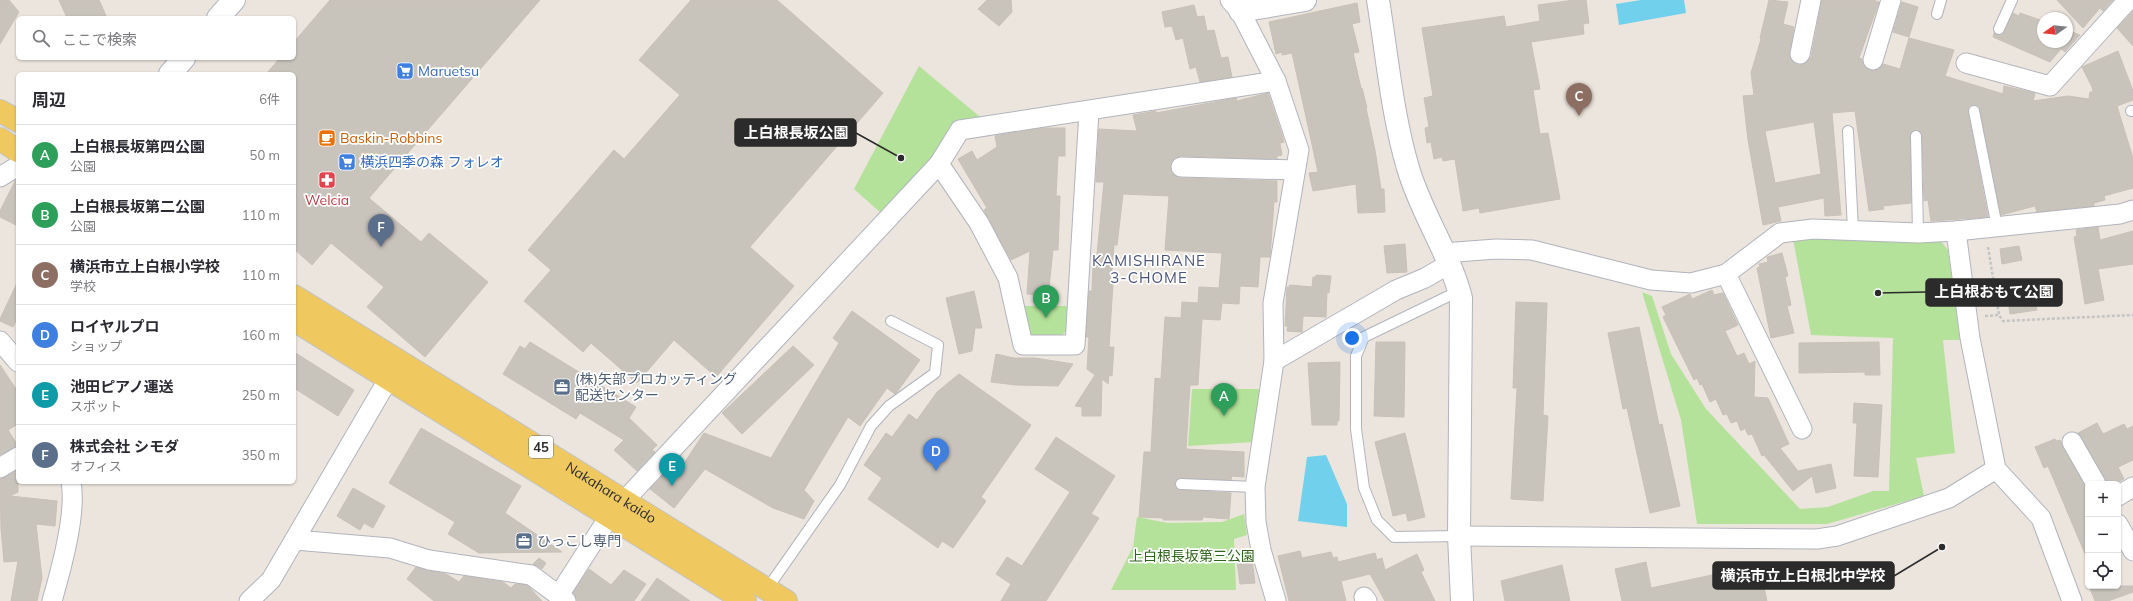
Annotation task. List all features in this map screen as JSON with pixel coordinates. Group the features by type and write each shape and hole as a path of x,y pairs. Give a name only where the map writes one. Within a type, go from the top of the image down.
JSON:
{"main road":[{"path":"0,111 16,120"},
{"path":"0,139 16,150"},
{"name":"Nakahara kaido","path":"296,297 394,369 610,517 745,601"},
{"name":"Nakahara kaido","path":"296,321 394,369 626,500 786,601"}],"street":[{"path":"220,16 234,0"},
{"path":"1276,601 1261,550 1256,522 1255,487 1274,361 1273,303 1299,150 1276,81 1235,6 1305,0"},
{"path":"1378,0 1398,120 1408,168 1423,209 1446,258 1461,298 1459,536 1462,601"},
{"path":"1800,54 1811,0"},
{"path":"1873,60 1891,0"},
{"path":"1966,63 2050,86 2128,0"},
{"path":"172,72 182,60"},
{"path":"295,540 390,548 429,560 518,572 531,575 563,598 610,517 939,164 960,130 1276,81"},
{"path":"939,164 979,223 1008,278 1023,345 1075,345 1089,111"},
{"path":"0,177 16,167"},
{"path":"1181,167 1295,170"},
{"path":"1274,361 1396,290 1425,278 1446,258 1496,248 1532,250 1650,280 1691,283 1726,274 1780,232 1813,229 1918,232 1956,231 2120,214 2133,210"},
{"path":"1956,231 1970,338 1996,469 2041,518 2072,601"},
{"path":"1726,274 1802,429"},
{"path":"0,342 16,360"},
{"path":"249,601 271,580 394,369"},
{"path":"2072,442 2094,481"},
{"path":"0,468 16,458"},
{"path":"1459,536 1817,539 1837,536 1949,498 1996,469"},
{"path":"52,601 62,566 74,495 71,484"},
{"path":"2121,494 2133,487"},
{"path":"2121,529 2133,551"}],"lane":[{"path":"1937,14 1941,0"},
{"path":"1999,29 2012,0"},
{"path":"1974,111 1991,228"},
{"path":"1848,131 1854,230"},
{"path":"1916,136 1918,232"},
{"path":"1459,291 1364,337 1356,356 1356,422 1364,488 1377,520 1394,537 1459,536"},
{"path":"767,590 840,485 871,426 889,406 935,373 938,345 891,321"},
{"path":"1181,484 1255,487"}],"path":[{"path":"1991,228 1999,316 2003,321 2133,315"},
{"path":"1991,316 1999,316"}],"green space":[{"path":"919,66 985,121 882,214 854,189"},
{"path":"1814,235 1940,240 1948,250 1960,340 1943,340 1955,453 1916,458 1924,496 1827,524 1697,524 1681,420 1642,292 1652,296 1671,354 1706,409 1800,509 1828,507 1873,491 1889,491 1893,338 1811,335 1793,239"},
{"path":"1022,306 1067,306 1066,331 1060,337 1036,339 1029,334"},
{"path":"1192,389 1261,389 1254,442 1188,446"},
{"name":"上白根長坂第三公園","path":"1244,514 1247,535 1234,539 1236,590 1111,590 1133,547 1137,517 1168,523 1222,522"}],"water":[{"path":"1641,0 1684,0 1686,13 1619,25 1616,4"},
{"path":"1326,455 1347,504 1347,527 1298,521 1307,457"}],"building":[{"path":"0,0 9,0 19,12 0,44"},
{"path":"59,0 99,0 106,16 66,16"},
{"name":"横浜四季の森 フォレオ","path":"330,0 540,0 369,198 421,242 429,233 488,282 425,357 367,307 384,287 331,243 312,265 296,251 296,72 268,72 278,60 296,60 296,40"},
{"path":"691,0 777,0 883,93 750,247 794,286 716,377 674,340 637,383 591,343 583,352 524,301 551,270 528,250 614,150 624,159 680,95 639,60"},
{"path":"987,0 1011,0 1012,12 999,26 978,9"},
{"path":"1574,0 1586,0 1589,23 1583,24 1584,34 1531,42 1540,89 1533,90 1540,134 1548,133 1560,199 1480,213 1479,208 1463,211 1455,159 1443,161 1442,157 1434,159 1431,142 1427,143 1425,128 1429,127 1424,98 1433,96 1422,28 1504,16 1506,27 1540,21 1538,5"},
{"path":"1769,0 1788,2 1783,24 1794,27 1789,57 1797,65 1804,64 1811,57 1822,0 1873,0 1879,2 1859,58 1862,59 1865,68 1875,71 1883,64 1900,69 1909,38 1954,50 1945,76 2003,94 2004,86 2035,93 2033,101 2068,96 2089,99 2090,92 2093,92 2092,87 2082,67 2118,51 2133,91 2133,100 2117,106 2133,158 2133,188 2104,196 2105,200 2094,203 2094,206 2037,212 2035,206 2001,215 1979,106 1973,105 1969,106 1968,112 1988,217 1931,221 1928,200 1924,201 1922,135 1921,132 1916,130 1912,131 1910,136 1911,203 1883,206 1884,209 1869,211 1855,111 1832,113 1841,215 1825,216 1824,198 1778,207 1781,221 1763,225 1748,140 1743,96 1754,95 1751,73 1761,39","holes":["1814,122 1821,174 1775,183 1765,131"]},
{"path":"2057,0 2113,0 2103,11 2100,8 2083,28 2073,17 2073,12 2068,12"},
{"path":"1902,2 1918,7 1909,37 1893,32"},
{"path":"1357,3 1360,22 1352,24 1359,52 1353,53 1367,108 1381,189 1384,189 1385,212 1358,213 1356,184 1313,191 1309,173 1318,172 1292,53 1282,55 1282,52 1276,54 1269,22"},
{"path":"1194,5 1197,17 1204,16 1207,31 1214,30 1221,58 1228,57 1232,77 1200,82 1196,67 1190,69 1183,38 1176,40 1172,26 1165,27 1162,12"},
{"path":"2133,11 2133,46 2117,28"},
{"path":"2013,13 2019,16 2020,13 2037,19 2037,48 2069,48 2065,52 2061,49 2050,62 1993,37 1994,33 1999,35 2003,34"},
{"path":"2073,32 2080,35 2073,43"},
{"path":"1268,93 1284,142 1280,143 1282,155 1277,156 1277,159 1181,156 1175,158 1170,166 1172,173 1181,178 1277,181 1277,202 1274,202 1270,257 1260,257 1258,287 1240,286 1239,304 1222,303 1220,320 1202,319 1198,385 1190,385 1186,449 1244,452 1244,477 1232,476 1231,480 1181,478 1175,481 1175,487 1180,490 1231,493 1229,519 1203,517 1202,520 1163,520 1163,518 1139,517 1144,452 1151,452 1155,378 1161,379 1165,317 1181,318 1182,302 1198,303 1199,287 1219,288 1222,253 1165,250 1169,196 1123,194 1117,245 1114,245 1111,283 1113,283 1109,347 1114,347 1112,376 1109,375 1108,384 1102,379 1101,416 1082,416 1082,407 1075,406 1095,375 1087,369 1089,337 1086,337 1089,291 1092,291 1093,265 1096,265 1104,182 1096,182 1099,129 1137,131 1133,115 1156,111 1156,113 1236,98 1237,101"},
{"path":"1042,128 1065,128 1065,156 1058,156 1056,196 1060,196 1058,250 1053,250 1048,296 1027,294 1030,251 1011,260 984,210 987,208 958,159 972,151 977,160 997,147 995,136"},
{"path":"16,180 16,225 0,217 0,211"},
{"path":"2098,227 2100,240 2133,231 2133,264 2098,269 2104,300 2085,304 2074,237 2077,236 2076,230"},
{"path":"1405,244 1407,272 1387,273 1384,246"},
{"path":"2019,246 2022,260 2002,264 2000,249"},
{"path":"1782,253 1788,276 1785,277 1791,305 1787,306 1794,333 1771,338 1757,268 1760,267 1759,264 1768,262 1767,257"},
{"path":"1316,275 1331,276 1329,293 1327,292 1326,317 1303,316 1302,332 1287,331 1288,326 1285,326 1287,287 1290,285 1312,287 1313,277 1316,277"},
{"path":"16,285 16,320 13,327 0,321"},
{"path":"2033,289 2037,310 2010,314 2007,293"},
{"path":"1712,290 1714,295 1723,293 1738,325 1725,331 1737,356 1744,353 1749,364 1755,361 1754,397 1768,398 1789,444 1780,448 1798,471 1831,464 1836,488 1816,493 1812,476 1793,491 1764,455 1762,456 1752,434 1748,435 1745,428 1741,431 1737,421 1731,423 1727,414 1723,415 1716,399 1710,402 1702,384 1700,385 1697,378 1694,380 1663,317 1666,315 1662,307 1690,294 1692,299"},
{"path":"974,291 982,328 975,328 972,351 959,354 946,298"},
{"path":"1516,302 1547,303 1543,415 1548,416 1543,501 1511,499 1517,388 1513,388"},
{"path":"852,311 920,360 895,394 887,388 860,426 848,417 804,490 814,501 804,519 773,508 705,469 674,508 650,489 672,466 679,471 704,433 771,458 839,343 833,338"},
{"path":"1639,327 1659,425 1662,424 1680,506 1650,513 1627,408 1623,409 1608,333"},
{"path":"530,342 636,407 629,418 657,445 652,450 655,452 637,471 614,450 624,440 580,413 576,419 503,374 520,346 525,349"},
{"path":"1376,342 1405,342 1404,417 1374,416"},
{"path":"1879,342 1880,375 1865,375 1865,372 1799,373 1799,343"},
{"path":"793,346 814,365 742,434 722,413"},
{"path":"296,353 354,390 338,416 296,389"},
{"path":"996,354 1014,358 1035,358 1073,364 1058,386 1016,385 991,382"},
{"path":"1340,362 1339,421 1337,421 1337,425 1312,425 1308,363"},
{"path":"0,365 16,389 16,425 8,430 16,443 16,447 0,455"},
{"path":"959,374 1031,425 981,497 986,501 953,548 942,541 938,548 868,499 882,478 864,465 886,433 892,437 909,414 917,420 937,392"},
{"path":"1854,403 1882,405 1878,477 1854,476 1857,423 1853,423"},
{"path":"2097,423 2103,434 2124,424 2127,429 2133,426 2133,460 2118,467 2124,479 2120,481 2105,481 2078,433"},
{"path":"421,428 521,486 505,513 562,552 479,553 448,534 455,522 389,483"},
{"path":"1405,433 1425,517 1408,521 1406,513 1393,516 1375,442"},
{"path":"1056,437 1115,476 1091,514 1099,518 1046,601 1001,601 1011,584 996,574 1007,557 1022,566 1070,492 1035,469"},
{"path":"2055,439 2056,441 2060,440 2085,486 2085,554 2048,466 2044,468 2035,447"},
{"path":"16,471 16,484 18,484 18,492 10,496 57,501 55,526 36,524 42,578 37,601 11,601 18,561 4,562 1,529 0,479"},
{"path":"353,488 385,506 373,528 364,523 360,530 337,516"},
{"path":"1300,551 1302,558 1331,552 1333,558 1337,557 1338,562 1375,553 1377,560 1382,558 1385,570 1417,554 1424,570 1421,572 1435,601 1385,601 1370,574 1341,581 1346,601 1289,601 1278,556"},
{"path":"539,558 546,563 542,569 533,564"},
{"path":"1252,559 1255,583 1240,584 1237,561"},
{"path":"1646,562 1651,588 1759,565 1767,601 1622,601 1615,569"},
{"path":"1562,565 1570,601 1505,601 1501,581"},
{"path":"416,567 446,574 459,582 464,576 503,582 511,588 515,584 527,585 542,601 434,601 407,579"},
{"path":"589,569 611,585 624,570 646,584 634,601 577,601 573,593"},
{"path":"657,578 690,601 641,601"},
{"path":"2121,586 2133,586 2133,592 2108,601 2095,601 2090,589 2121,589"}],"place":[{"name":"Maruetsu","path":"405,71"},
{"name":"横浜市立上白根小学校","path":"1579,116"},
{"name":"Baskin-Robbins","path":"327,138"},
{"name":"上白根長坂公園","path":"901,158"},
{"name":"横浜四季の森 フォレオ","path":"347,162"},
{"name":"Welcia","path":"327,180"},
{"name":"株式会社 シモダ","path":"381,247"},
{"name":"上白根おもて公園","path":"1878,293"},
{"name":"上白根長坂第二公園","path":"1046,318"},
{"name":"(株)矢部プロカッティング 配送センター","path":"562,387"},
{"name":"上白根長坂第四公園","path":"1224,416"},
{"name":"ロイヤルプロ","path":"936,471"},
{"name":"池田ピアノ運送","path":"672,486"},
{"name":"ひっこし専門","path":"524,541"},
{"name":"横浜市立上白根北中学校","path":"1942,547"}],"district":[{"name":"KAMISHIRANE 3-CHOME","path":"1149,270"}]}
